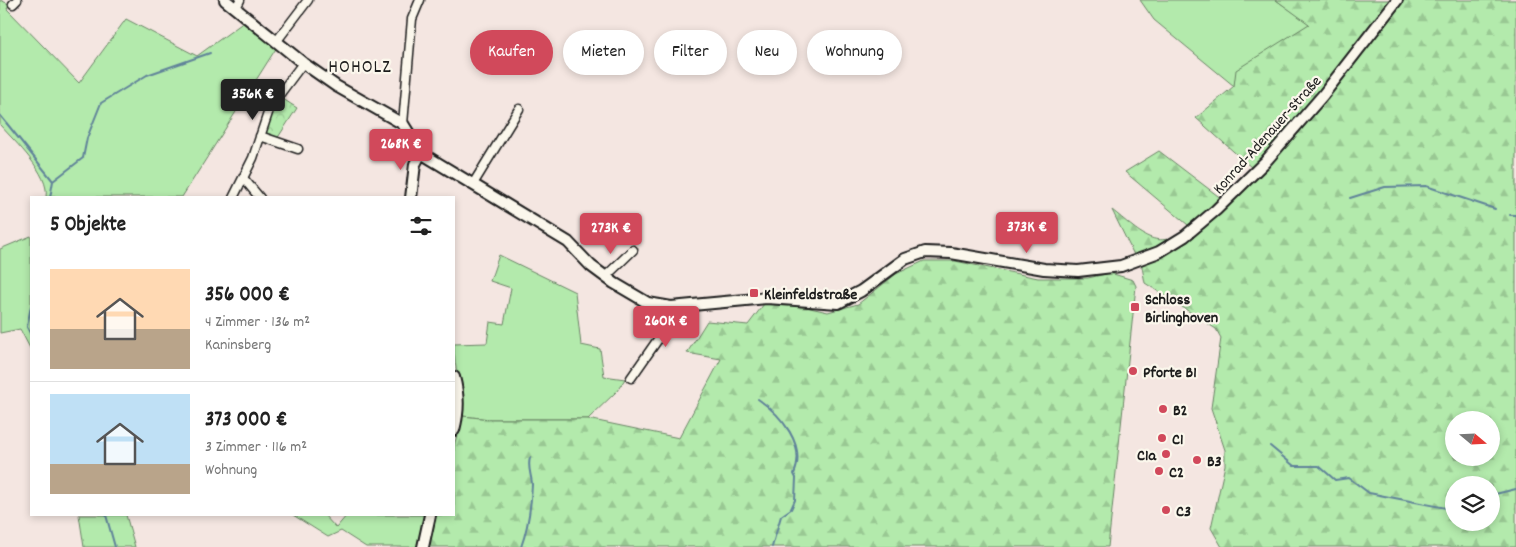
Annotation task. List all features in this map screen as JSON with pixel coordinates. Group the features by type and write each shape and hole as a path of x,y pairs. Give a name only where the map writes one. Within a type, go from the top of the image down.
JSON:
{"street":[{"path":"225,0 238,4 276,42 303,63 336,86 402,124 421,153 415,164 412,196"},
{"path":"276,42 308,0"},
{"path":"402,124 412,19 420,0"},
{"name":"Konrad-Adenauer-Straße","path":"421,153 568,242 605,276 648,303 671,307 785,297 831,304 843,302 905,259 925,252 946,252 1058,270 1096,270 1134,262 1160,252 1185,236 1216,210 1265,162 1323,95 1397,0"},
{"path":"234,196 244,179 270,107 303,63"},
{"path":"473,184 518,109"},
{"path":"260,136 298,149"},
{"path":"244,179 258,196"},
{"path":"605,276 633,250"},
{"path":"631,378 670,322 671,307"},
{"path":"455,380 459,408 455,426"},
{"path":"423,547 430,516"}],"green space":[{"path":"0,0 9,4 7,9 79,83 126,19 197,56 248,19 277,47 183,196 46,196 43,178 22,149 0,125"},
{"path":"1140,0 1276,0 1310,24 1237,70 1234,86 1154,20"},
{"path":"1276,0 1516,0 1516,547 1222,547 1211,528 1225,465 1225,450 1211,408 1221,338 1216,329 1145,283 1140,256 1135,257 1112,210 1149,237 1158,240 1168,239 1188,225 1125,172 1159,151 1222,199 1252,168 1196,118 1234,86 1236,70 1309,24"},
{"path":"280,97 297,108 277,139 264,135 274,107"},
{"path":"30,236 30,348 20,329 0,333 0,249"},
{"path":"499,255 575,292 581,345 600,349 604,376 625,379 617,391 588,419 490,419 462,416 455,362 455,344 487,343 490,322 504,324 511,288 490,281"},
{"path":"924,261 955,261 1038,278 1088,278 1110,273 1133,280 1136,286 1108,547 429,547 429,535 435,516 455,516 455,442 462,416 490,419 588,419 679,438 721,359 687,353 707,321 748,325 764,304 801,306 828,312 858,304 896,274"},
{"path":"79,516 126,516 135,547 84,547"},
{"path":"295,516 325,516 336,528 346,516 425,516 418,547 366,547 341,531 328,537"}],"waterway":[{"path":"50,196 53,181 83,158 87,138 101,103 147,75 210,53"},
{"path":"0,115 53,181"},
{"path":"1350,198 1385,187 1426,186 1495,209"},
{"path":"1510,215 1516,215"},
{"path":"30,311 27,327 30,333"},
{"path":"758,399 783,422 790,432 797,452 794,474 796,478 795,500 791,509 781,516 772,547"},
{"path":"1270,446 1294,466 1319,466 1335,480 1349,478 1369,493 1445,508"},
{"path":"521,547 531,501 530,458"},
{"path":"1500,493 1516,489"},
{"path":"106,516 115,547"}],"place":[{"name":"Kleinfeldstraße","path":"754,293"},
{"name":"Schloss Birlinghoven","path":"1135,307"},
{"name":"Pforte B1","path":"1133,371"},
{"name":"B2","path":"1163,409"},
{"name":"C1","path":"1162,438"},
{"name":"C1a","path":"1166,454"},
{"name":"B3","path":"1197,460"},
{"name":"C2","path":"1159,471"},
{"name":"C3","path":"1166,510"}],"district":[{"name":"HOHOLZ","path":"360,65"}]}
